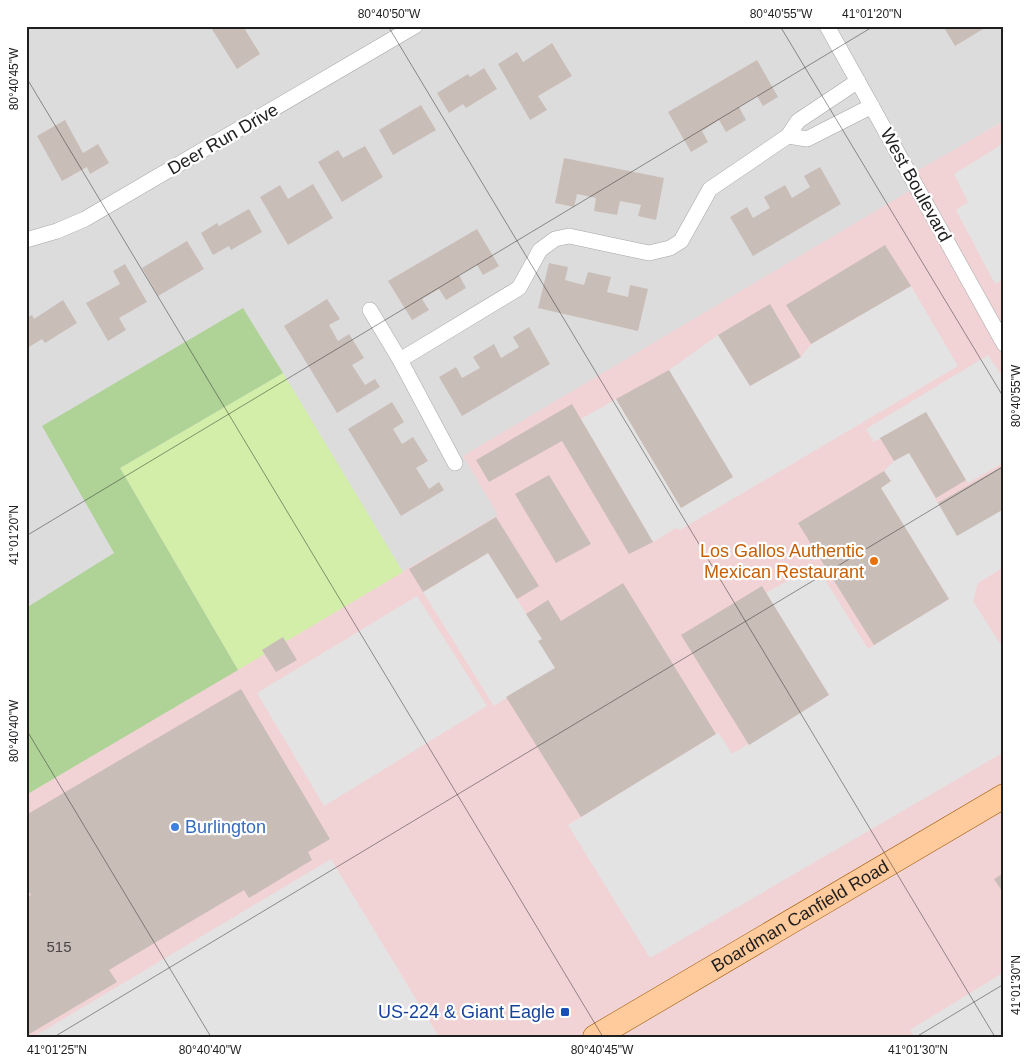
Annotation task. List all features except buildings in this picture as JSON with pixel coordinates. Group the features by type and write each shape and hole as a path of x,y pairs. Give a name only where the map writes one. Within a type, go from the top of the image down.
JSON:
{"main road":[{"name":"Boardman Canfield Road","path":"595,1037 1004,796"}],"street":[{"name":"Deer Run Drive","path":"26,240 57,231 85,219 415,26"},
{"name":"West Boulevard","path":"827,26 1004,344"},
{"path":"400,360 519,288 540,250 555,239 568,236 649,253 670,248 681,241 710,189 788,136 798,120 858,81"},
{"path":"788,136 807,139 872,106"},
{"path":"370,310 400,360 455,463"}],"shaded area":[{"path":"26,26 1004,26 1004,121 911,175 917,187 464,456 499,515 26,795"},
{"path":"1004,121 1004,1037 26,1037 26,795 498,515 463,456 916,187 910,175"},
{"path":"1004,143 1004,279 995,284 956,210 968,202 954,174"},
{"path":"911,286 958,366 680,530 676,528 653,542 581,419 616,399 681,508 732,477 669,370 718,335 750,386 801,357 811,344"},
{"path":"988,355 1004,379 1004,471 1001,464 968,483 926,412 874,442 866,429"},
{"path":"909,453 938,503 1004,509 1004,567 978,583 973,601 1004,650 1004,752 650,958 568,825 716,734 719,733 732,754 829,695 766,593 816,565 868,649 949,599 881,488 891,481 884,471 894,461"},
{"path":"488,553 542,639 555,668 494,706 423,592"},
{"path":"417,596 487,706 324,806 257,693"},
{"path":"331,859 439,1037 33,1037"},
{"path":"1004,972 1004,1037 915,1037 910,1030"}],"green space":[{"path":"243,308 283,373 120,468 238,670 26,795 26,608 114,553 42,426"},
{"path":"283,373 403,572 238,670 120,468"}],"place":[{"name":"Los Gallos Authentic Mexican Restaurant","path":"874,561"},
{"name":"Burlington","path":"175,827"},
{"name":"US-224 & Giant Eagle","path":"565,1012"}]}
